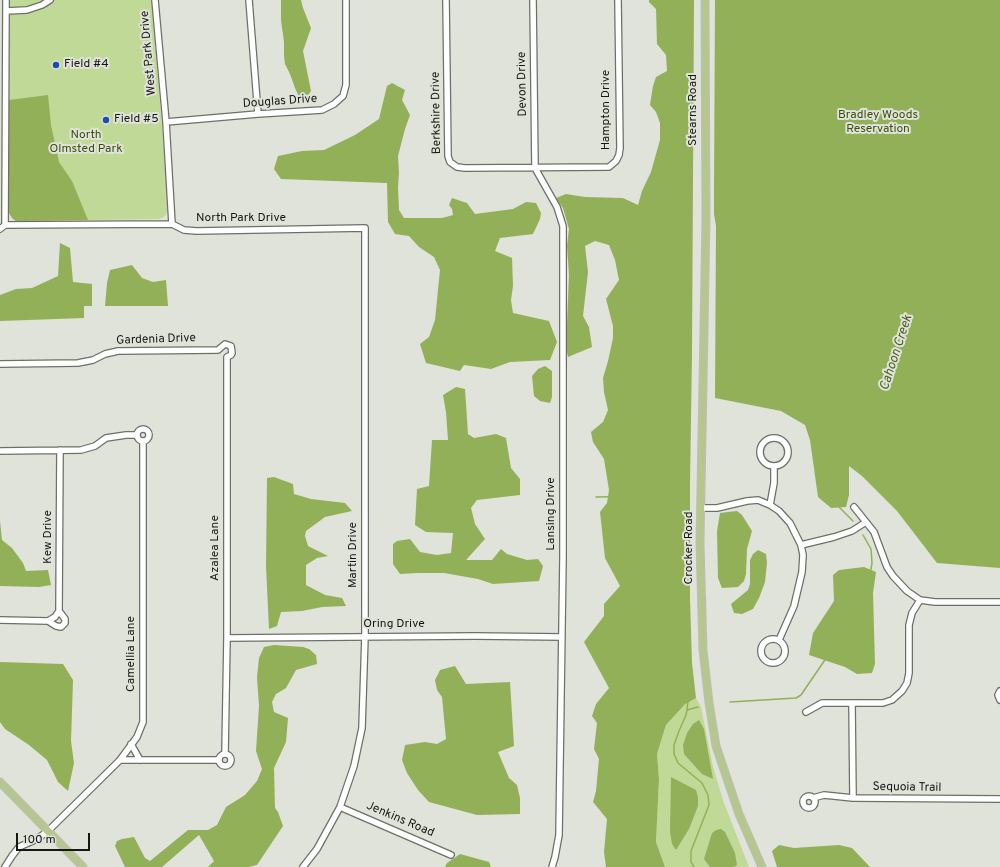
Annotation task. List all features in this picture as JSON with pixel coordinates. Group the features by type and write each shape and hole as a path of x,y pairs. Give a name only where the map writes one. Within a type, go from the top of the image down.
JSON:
{"main road":[{"name":"Stearns Road","path":"705,0 706,220"},
{"name":"Crocker Road","path":"706,220 700,543 703,650 716,746 739,814 762,867"},
{"path":"0,782 83,867"}],"street":[{"path":"0,230 5,226 6,0"},
{"path":"6,11 27,10 42,5 50,0"},
{"name":"West Park Drive","path":"155,0 166,122 172,224"},
{"path":"249,0 258,114"},
{"name":"Douglas Drive","path":"166,122 322,110 334,104 343,96 346,86 346,0"},
{"name":"Berkshire Drive","path":"446,0 448,156 450,162 457,167 465,168 535,168"},
{"name":"Devon Drive","path":"533,0 535,168"},
{"name":"Hampton Drive","path":"535,168 609,166 616,161 619,155 618,0"},
{"name":"Lansing Drive","path":"535,168 557,207 563,226 562,637 559,835 552,867"},
{"name":"North Park Drive","path":"5,226 172,224 184,230 197,231 365,228"},
{"name":"Martin Drive","path":"303,867 316,849 340,807 354,766 362,728 365,636 365,228"},
{"name":"Gardenia Drive","path":"0,364 86,362 105,354 123,350 218,350 225,344 231,346"},
{"name":"Azalea Lane","path":"225,754 227,638 227,357 232,353 231,346"},
{"path":"218,350 221,354 227,357"},
{"path":"141,429 148,430 149,438 143,441 140,440 137,435 141,429"},
{"path":"0,451 81,450 95,446 106,438 137,435"},
{"path":"776,438 784,442 788,455 783,463 774,466 763,460 761,451 762,447 768,440 776,438"},
{"name":"Camellia Lane","path":"5,867 19,847 38,839 48,832 120,760 137,737 143,722 143,441"},
{"name":"Kew Drive","path":"59,611 60,450"},
{"path":"770,505 774,483 774,466"},
{"path":"701,508 717,508 758,500 779,511 790,523 801,545 803,555 802,572 794,606 780,640"},
{"path":"854,507 874,532 887,567 893,576 907,591 920,600 935,602 1000,602"},
{"path":"801,545 834,538 852,531 866,522"},
{"path":"806,712 822,703 884,703 892,700 902,691 907,683 909,673 909,625 912,613 920,600"},
{"path":"0,620 48,621 61,627 64,625 65,621 59,611 55,617 48,621"},
{"name":"Oring Drive","path":"227,638 365,636 562,637"},
{"path":"776,638 780,640 785,646 785,655 783,658 776,663 764,660 761,653 762,645 768,639 776,638"},
{"path":"1000,691 998,695 1000,700"},
{"path":"852,704 853,798"},
{"path":"131,744 140,760"},
{"path":"225,754 230,757 230,765 224,766 220,764 219,760 220,757 225,754"},
{"path":"120,760 219,760"},
{"name":"Sequoia Trail","path":"813,798 824,795 853,798 1000,799"},
{"name":"Jenkins Road","path":"340,807 451,855"}],"green space":[{"name":"North Olmsted Park","path":"9,0 152,0 168,204 168,211 165,216 159,219 21,221 16,221 12,218 8,207"},
{"path":"696,698 701,707 713,767 724,803 749,867 665,867 656,842 659,779 657,754 666,725 685,703"}],"shaded area":[{"path":"281,0 301,0 311,28 303,51 311,91 306,98 300,99 285,64 281,20"},
{"path":"649,0 694,0 690,599 692,663 696,698 685,704 666,725 657,754 659,779 656,842 665,867 606,867 604,852 607,819 593,802 596,791 599,759 594,749 597,723 592,716 596,704 609,688 584,642 604,616 604,604 620,586 605,558 600,512 607,503 609,490 604,459 593,442 591,432 603,422 608,410 603,378 613,338 613,326 606,299 619,280 615,260 609,245 595,241 585,246 588,272 583,316 589,327 592,347 568,357 566,348 569,275 567,246 569,229 563,208 556,198 566,194 585,197 623,198 638,205 642,191 651,172 660,140 660,123 656,112 650,105 653,86 656,77 667,71 666,55 657,44 656,9 649,2"},
{"name":"Bradley Woods Reservation","path":"715,0 1000,0 1000,568 937,563 897,511 862,476 849,466 849,495 846,507 831,508 818,497 810,440 805,425 781,411 715,398"},
{"path":"392,83 405,90 402,100 410,115 398,156 399,210 404,218 442,218 453,215 452,209 449,205 452,198 467,203 475,214 513,209 526,202 536,203 541,213 540,219 533,234 500,238 495,251 512,258 513,286 511,300 513,313 549,321 557,342 550,360 510,362 491,369 464,365 460,371 426,363 420,344 429,337 435,320 440,270 434,257 419,247 409,236 395,234 388,222 387,183 281,179 274,169 278,156 302,151 324,150 355,135 379,119 387,86"},
{"path":"48,95 51,125 59,162 72,181 88,220 16,221 9,213 9,100"},
{"path":"60,243 70,248 73,282 92,284 92,306 84,306 84,318 0,321 0,295 16,289 32,288 58,276"},
{"path":"132,265 142,278 153,282 166,280 168,306 105,306 110,270"},
{"path":"545,366 552,371 552,397 550,403 540,401 534,396 532,376 538,369"},
{"path":"456,387 465,389 468,434 474,438 496,434 506,438 511,468 520,479 520,495 477,500 471,508 475,524 485,539 466,560 492,560 501,549 507,554 527,560 538,559 543,566 539,581 493,584 478,579 444,573 400,574 393,564 393,544 397,541 410,539 420,552 437,555 451,553 453,533 426,532 415,525 417,489 429,486 432,440 448,440 443,395"},
{"path":"274,477 293,484 294,494 311,499 345,503 352,511 325,517 306,531 305,536 308,546 328,556 317,558 306,565 306,585 325,595 342,598 346,606 322,607 302,611 281,612 277,626 269,629 266,566 267,478"},
{"path":"737,511 742,515 752,531 747,549 746,574 744,581 738,587 722,588 718,578 717,531 720,513"},
{"path":"0,521 2,540 12,548 23,563 26,571 48,570 51,585 39,587 0,586"},
{"path":"758,550 766,554 767,563 765,582 759,598 753,609 742,614 734,613 731,604 748,590 750,584 750,560 753,554"},
{"path":"864,567 876,572 873,593 875,664 872,673 857,674 845,667 809,655 813,633 834,601 833,575 839,570"},
{"path":"274,645 303,647 309,649 316,655 317,664 296,670 286,688 276,694 272,702 274,712 288,718 286,742 274,768 275,808 283,826 257,865 249,867 208,867 214,861 199,835 162,867 125,867 115,846 117,841 134,837 145,858 150,861 188,830 208,830 217,825 226,807 245,795 257,781 262,769 256,751 259,706 257,677 259,658 264,647"},
{"path":"0,662 63,664 73,680 71,741 74,763 68,791 58,782 47,760 29,745 5,729 0,722"},
{"path":"455,666 466,684 510,682 514,746 498,752 509,778 517,785 520,798 520,814 477,815 429,802 418,790 407,773 402,760 405,745 425,742 437,744 446,739 442,697 437,690 435,680 440,670"},
{"path":"699,720 704,729 713,779 702,774 684,754 683,745 687,733 693,724"},
{"path":"671,777 696,790 698,797 698,806 689,829 676,850 672,844 670,832"},
{"path":"721,829 725,832 735,853 737,865 734,867 710,867 704,859 712,833"},
{"path":"779,845 794,848 839,845 852,848 870,867 777,867 772,851"},
{"path":"460,854 489,862 491,867 445,867 447,863"}],"waterway":[{"name":"Cahoon Creek","path":"853,521 826,492 824,461 833,444 853,436 889,410 921,309 920,301 908,269 907,260 911,249 946,209 1000,103"},
{"path":"596,497 651,496 657,503 662,566 671,575 678,586 682,606 684,664 689,691 687,710"},
{"name":"Cahoon Creek","path":"730,702 796,698 801,695 861,607 869,580 872,563 871,549 863,535"},
{"name":"Cahoon Creek","path":"694,867 691,862 691,851 709,805 708,795 702,783 678,763 674,754 674,745 687,710 698,707"},
{"path":"776,858 787,850"}],"place":[{"name":"Field #4","path":"56,65"},
{"name":"Field #5","path":"106,120"}]}
